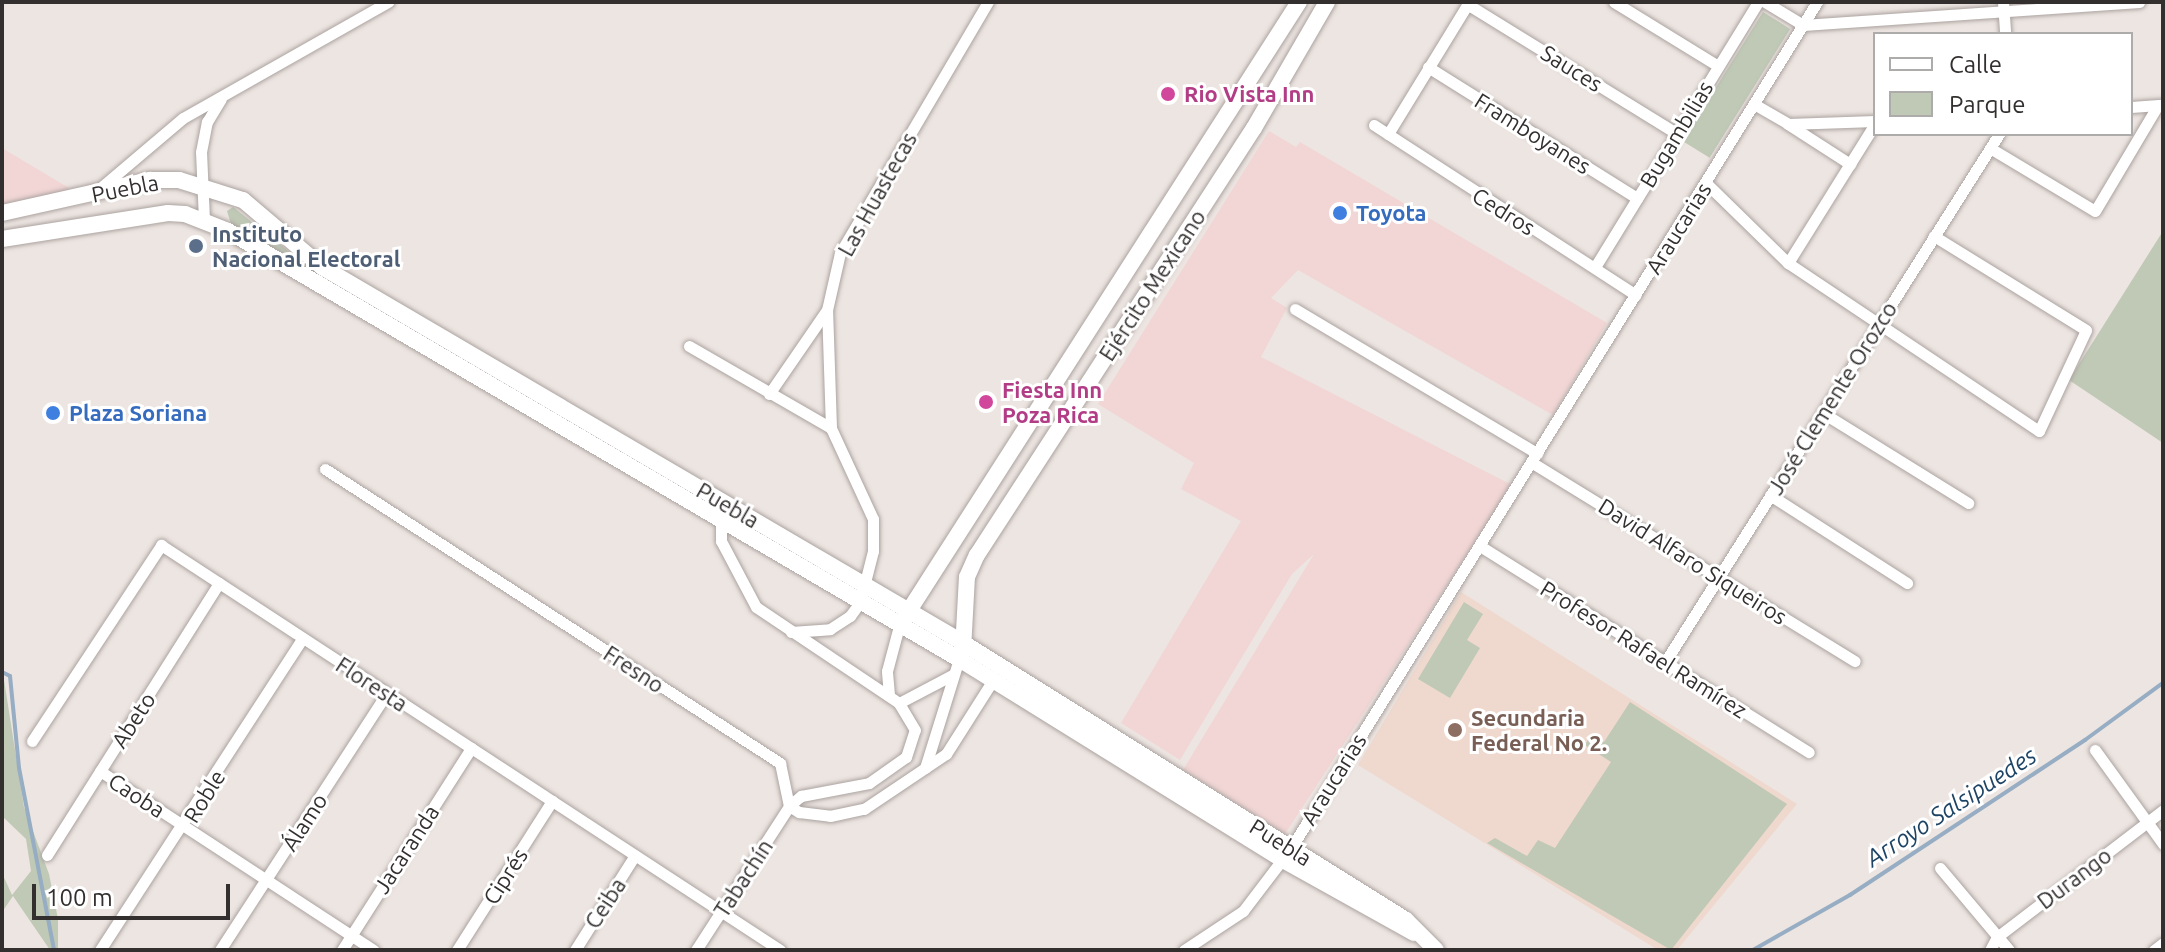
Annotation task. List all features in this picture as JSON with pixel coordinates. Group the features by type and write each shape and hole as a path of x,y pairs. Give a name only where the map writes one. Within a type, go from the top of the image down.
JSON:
{"main road":[{"name":"Ejército Mexicano","path":"899,626 949,554 1299,2"},
{"name":"Ejército Mexicano","path":"967,577 1312,31 1327,2"},
{"path":"1288,19 1312,31"},
{"name":"Puebla","path":"2,213 150,180 205,186 243,200 322,267 862,594 909,612 960,659 1286,854"},
{"name":"Puebla","path":"2,239 168,213 204,220 723,512"},
{"path":"1131,265 1154,280"},
{"path":"949,554 967,577 960,659"},
{"name":"Puebla","path":"862,594 899,626 960,659 1431,944"}],"street":[{"path":"94,194 183,118 388,2"},
{"name":"Las Huastecas","path":"862,594 873,551 873,519 831,428 827,310 840,253 988,2"},
{"path":"1614,2 1718,66"},
{"name":"Bugambilias","path":"1595,267 1758,2"},
{"path":"1765,2 1803,25 2003,8 2139,2"},
{"name":"Araucarias","path":"1184,950 1243,911 1286,854 1817,2"},
{"path":"1388,134 1468,3"},
{"name":"Sauces","path":"1468,3 1676,133"},
{"path":"2003,8 2005,32"},
{"name":"Framboyanes","path":"1428,67 1637,198"},
{"path":"204,220 205,186 201,152 207,122 221,98"},
{"path":"1754,104 1850,164"},
{"path":"2133,107 2160,105"},
{"path":"1990,148 2095,211 2160,105"},
{"path":"1788,124 1873,122"},
{"name":"Cedros","path":"1374,125 1636,295"},
{"path":"1788,263 1873,125"},
{"name":"José Clemente Orozco","path":"1665,662 1998,136"},
{"path":"1706,183 1788,263 2039,431 2086,330 1934,236"},
{"path":"1295,309 1534,458"},
{"path":"769,394 827,310"},
{"path":"689,346 831,428"},
{"path":"1823,413 1968,503"},
{"name":"David Alfaro Siqueiros","path":"1534,458 1855,661"},
{"name":"Fresno","path":"325,469 780,763 789,806"},
{"path":"1770,495 1907,583"},
{"path":"723,512 721,541 744,592 791,632 899,703 915,730 906,757 869,783 801,796 789,806"},
{"name":"Floresta","path":"32,741 161,545 780,950"},
{"name":"Profesor Rafael Ramírez","path":"1480,546 1809,752"},
{"name":"Abeto","path":"47,855 219,583"},
{"path":"791,632 830,629 862,594"},
{"path":"889,695 889,658 899,626"},
{"name":"Roble","path":"100,950 184,826 303,638"},
{"path":"899,703 960,659"},
{"path":"925,769 960,659"},
{"path":"789,806 830,816 864,809 946,754 993,680"},
{"name":"Álamo","path":"220,950 387,693"},
{"name":"Jacaranda","path":"342,950 471,748"},
{"path":"2095,750 2163,844"},
{"name":"Caoba","path":"100,771 374,950"},
{"name":"Ciprés","path":"457,950 552,801"},
{"name":"Tabachín","path":"696,950 789,806"},
{"name":"Durango","path":"1990,950 1997,937 2163,810"},
{"name":"Ceiba","path":"575,950 635,855"},
{"path":"1940,868 2009,950"},
{"path":"2154,950 2163,943"}],"shaded area":[{"path":"1269,131 1296,147 1300,142 1607,323 1553,415 1298,270 1271,298 1287,308 1261,357 1512,485 1285,834 1183,770 1314,554 1292,574 1180,760 1121,723 1241,521 1181,489 1194,463 1098,404"},
{"path":"2,148 69,188 62,199 2,208"},
{"path":"1461,592 1797,804 1677,950 1658,950 1358,765"}],"green space":[{"path":"1763,12 1790,29 1710,158 1682,141"},
{"path":"233,207 297,258 370,304 231,224 227,211"},
{"path":"2163,231 2163,443 2069,380"},
{"path":"1464,602 1483,614 1467,640 1480,648 1450,698 1418,679"},
{"path":"2,667 24,807 49,874 58,919 58,950 50,950 13,896 2,912 2,873 12,895 31,871 26,839 2,816"},
{"path":"1630,702 1787,804 1671,950 1487,843 1495,838 1527,856 1538,840 1555,848 1611,762 1585,745 1590,736 1604,742"}],"waterway":[{"name":"Arroyo Salsipuedes","path":"2,672 10,676 19,768 54,950"},
{"name":"Arroyo Salsipuedes","path":"1753,950 1850,895 2085,740 2163,683"}],"place":[{"name":"Rio Vista Inn","path":"1168,94"},
{"name":"Toyota","path":"1340,213"},
{"name":"Instituto Nacional Electoral","path":"196,246"},
{"name":"Fiesta Inn Poza Rica","path":"986,402"},
{"name":"Plaza Soriana","path":"53,413"},
{"name":"Secundaria Federal No 2.","path":"1455,730"}]}
